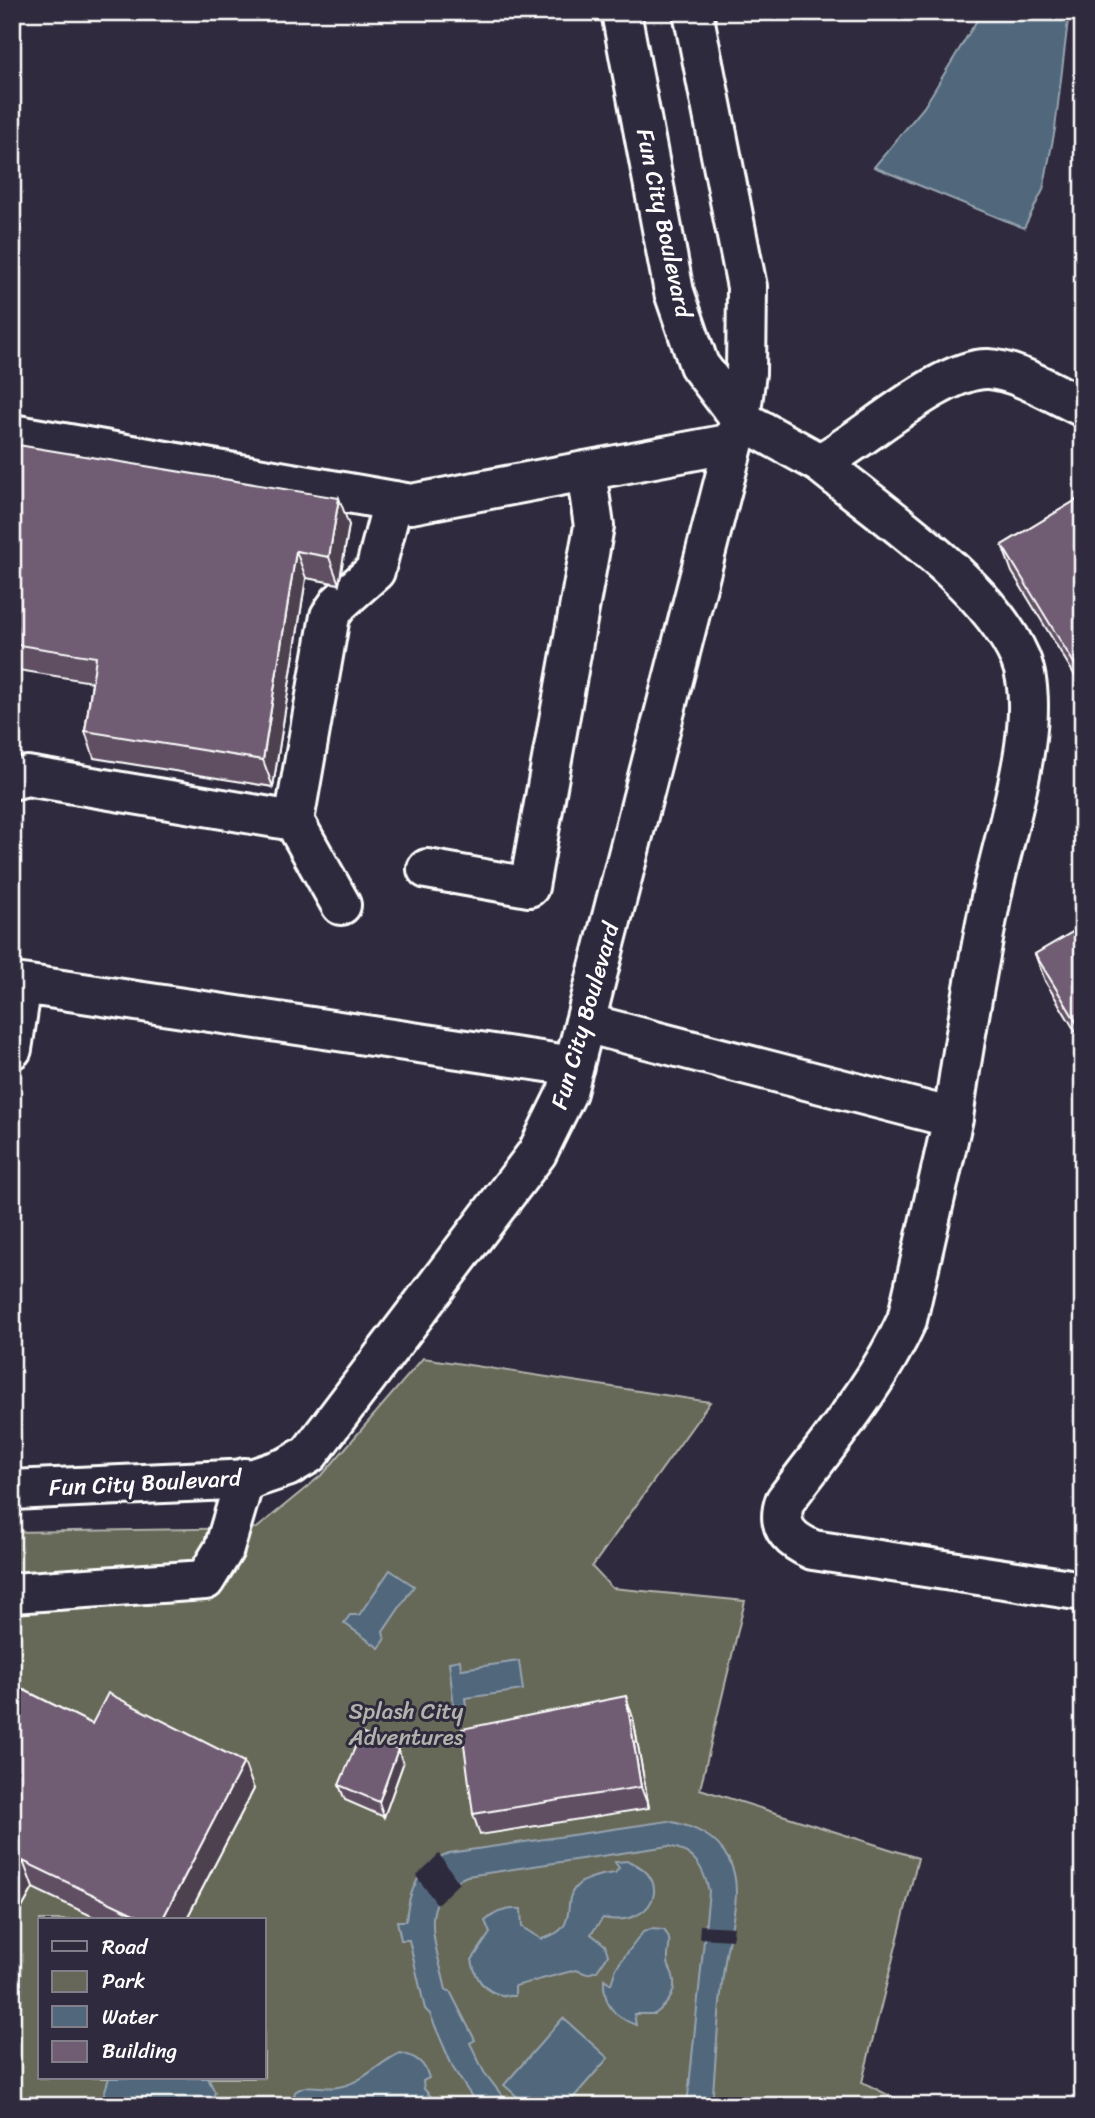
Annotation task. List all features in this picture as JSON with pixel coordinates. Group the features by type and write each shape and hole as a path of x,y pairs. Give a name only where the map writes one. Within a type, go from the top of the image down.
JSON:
{"street":[{"name":"Fun City Boulevard","path":"621,12 674,292 699,365 737,431"},
{"name":"Fun City Boulevard","path":"12,1490 245,1478 287,1467 309,1454 537,1153 562,1105 737,431 746,373 747,287 692,12"},
{"path":"820,463 846,449 945,381 970,371 990,369 1028,381 1083,407"},
{"path":"12,434 411,504 586,471 737,431 820,463 972,587 1021,659 1029,727 990,900 963,1044 953,1118 907,1320 868,1388 785,1501 780,1515 783,1529 797,1544 813,1550 1083,1591"},
{"path":"427,869 529,887 594,526 586,471"},
{"path":"341,905 295,821 330,616 340,603 375,571 393,501"},
{"path":"12,779 27,776 295,821"},
{"path":"12,1049 22,984 574,1066"},
{"path":"585,1023 953,1118"},
{"path":"12,1593 205,1580 223,1549 245,1478"}],"green space":[{"name":"Splash City Adventures","path":"423,1358 710,1402 592,1567 612,1588 745,1601 700,1789 918,1858 862,2082 910,2106 12,2106 12,1532 257,1528 324,1473"}],"water":[{"path":"982,12 1069,12 1055,129 1043,190 1024,228 874,167 924,107"},
{"path":"390,1570 414,1586 383,1632 385,1640 379,1648 344,1623 350,1615 359,1615"},
{"path":"460,1660 461,1669 519,1661 523,1690 465,1698 466,1706 454,1708 449,1662"},
{"path":"668,1821 695,1829 718,1844 729,1860 736,1884 721,1997 712,2106 687,2106 709,1891 701,1868 692,1857 669,1846 467,1876 450,1885 440,1897 434,1910 433,1925 446,1990 450,1991 475,2040 470,2043 484,2072 510,2106 478,2106 453,2068 430,2014 425,2009 409,1940 401,1940 397,1921 406,1921 409,1900 423,1871 449,1853"},
{"path":"628,1861 643,1869 651,1879 654,1890 652,1900 645,1910 634,1916 603,1918 591,1934 605,1945 608,1955 597,1971 587,1974 576,1970 515,1986 515,1996 498,1994 481,1982 472,1960 490,1933 485,1921 502,1911 521,1909 522,1927 541,1939 557,1933 565,1924 571,1894 578,1885 591,1878 615,1873 619,1868 615,1862"},
{"path":"651,1929 664,1930 669,1938 668,1963 674,1988 667,2003 655,2014 634,2014 636,2025 621,2018 611,2008 605,1995 604,1979 611,1984 616,1968 643,1932"},
{"path":"563,2018 608,2058 566,2106 528,2106 504,2085"},
{"path":"400,2053 415,2058 422,2064 429,2078 423,2081 424,2089 440,2106 292,2106 295,2092 300,2089 347,2085"},
{"path":"108,2080 209,2080 215,2092 210,2106 100,2106"}],"pier":[{"path":"439,1854 459,1883 437,1904 416,1876"},
{"path":"700,1925 734,1927 732,1940 699,1938"}],"building":[{"path":"12,444 339,498 329,557 296,551 263,760 85,731 96,657 12,644"},
{"path":"1083,496 1083,678 1002,545"},
{"path":"1083,926 1083,1033 1035,954"},
{"path":"12,1684 92,1724 108,1693 244,1762 163,1918 142,1918 23,1861 12,1881"},
{"path":"626,1696 641,1787 473,1814 462,1729"},
{"path":"361,1733 398,1749 379,1802 339,1785"}]}
